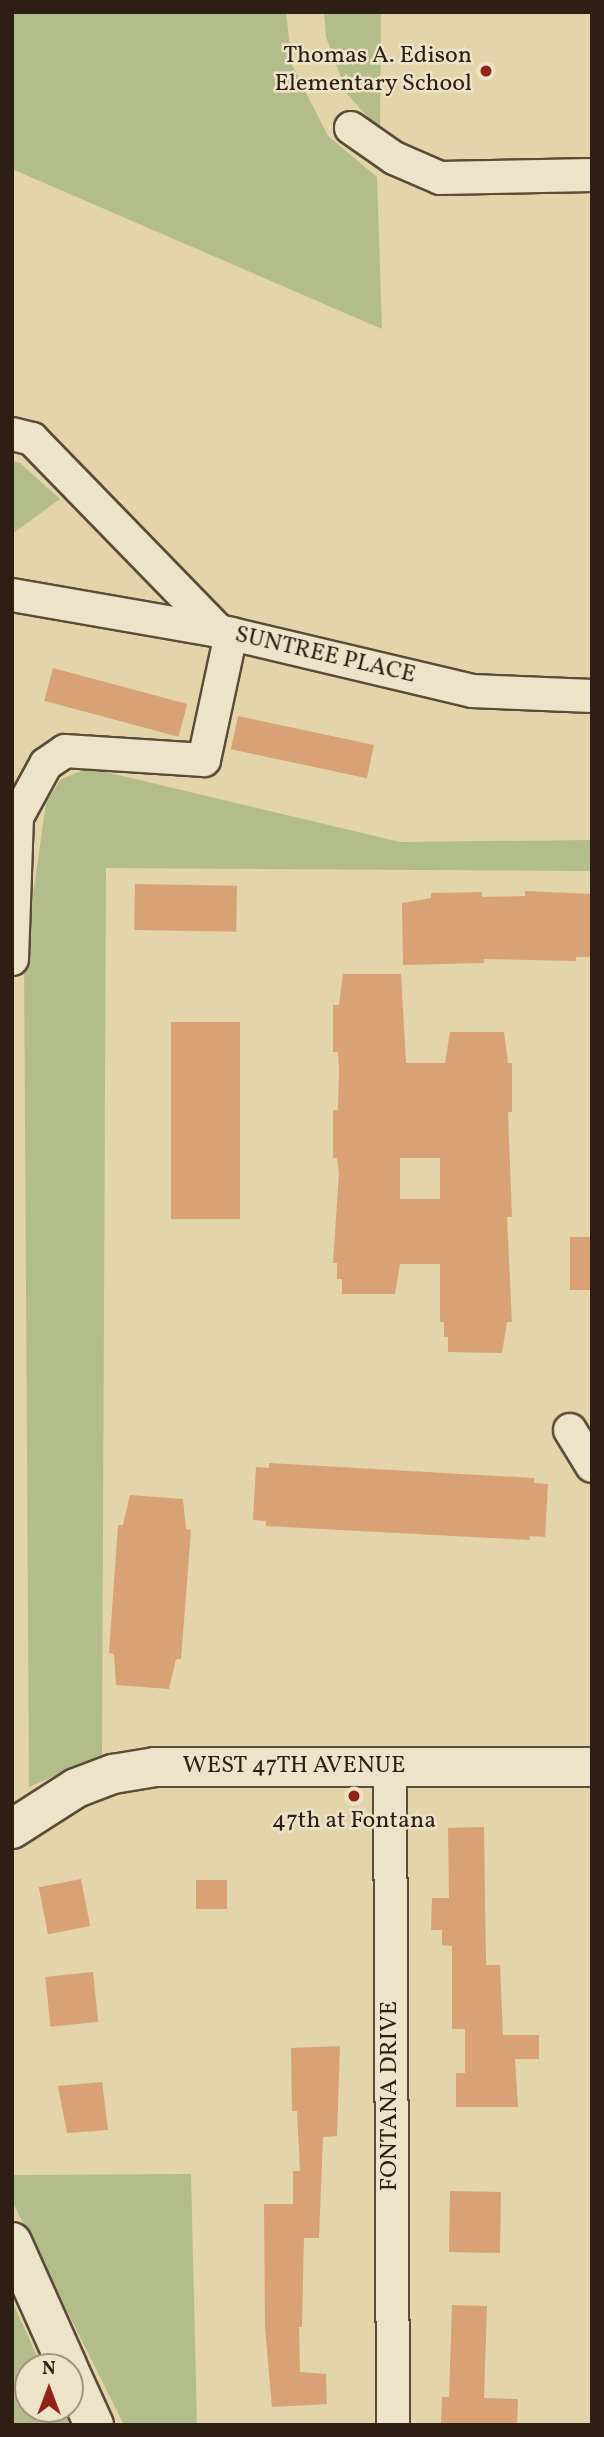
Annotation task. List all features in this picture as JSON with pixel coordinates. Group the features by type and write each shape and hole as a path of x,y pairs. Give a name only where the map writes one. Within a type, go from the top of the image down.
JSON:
{"street":[{"path":"351,128 394,158 440,178 592,176"},
{"name":"SUNTREE PLACE","path":"12,434 32,439 225,633 472,691 592,696"},
{"path":"12,595 225,633 204,760 157,760 65,751 46,764 17,817 12,959"},
{"path":"570,1430 592,1466"},
{"name":"WEST 47TH AVENUE","path":"12,1829 76,1788 113,1774 155,1767 592,1767"},
{"name":"FONTANA DRIVE","path":"390,1767 393,2425"},
{"path":"12,2242 62,2353"},
{"path":"84,2404 93,2425"}],"green space":[{"path":"12,12 286,12 292,65 328,136 377,177 382,329 12,169"},
{"path":"324,12 381,12 380,130 347,94 326,37"},
{"path":"12,461 20,463 60,499 12,534"},
{"path":"89,768 400,842 592,840 592,871 106,868 102,1755 29,1787 24,959 46,803 61,779"},
{"path":"191,2174 197,2425 124,2425 12,2201 12,2175"},
{"path":"12,2301 36,2353 14,2353 14,2423 70,2425 12,2425"}],"building":[{"path":"53,668 187,704 178,737 44,701"},
{"path":"238,716 374,745 367,778 231,749"},
{"path":"135,884 237,886 236,932 134,930"},
{"path":"525,891 592,894 592,957 576,957 576,961 484,959 484,963 403,965 402,903 431,898 431,893 482,892 482,897 525,896"},
{"path":"343,974 401,974 406,1063 445,1063 450,1032 504,1032 508,1063 512,1063 512,1112 508,1112 512,1217 507,1217 512,1322 507,1322 502,1353 448,1352 444,1322 440,1322 440,1264 400,1264 395,1294 342,1294 342,1279 337,1279 337,1263 333,1263 339,1173 337,1158 333,1158 333,1110 338,1110 339,1070 338,1052 333,1052 333,1005 339,1005","holes":["400,1158 440,1158 440,1199 400,1199"]},
{"path":"171,1022 240,1022 240,1219 171,1219"},
{"path":"570,1237 592,1237 592,1290 570,1290"},
{"path":"269,1463 534,1478 534,1483 548,1484 545,1537 530,1536 530,1540 266,1526 266,1521 253,1520 256,1467 269,1468"},
{"path":"130,1495 183,1499 186,1529 191,1530 181,1659 176,1659 169,1689 116,1685 114,1654 109,1653 118,1525 123,1525"},
{"path":"484,1827 486,1965 500,1965 503,2035 539,2035 539,2059 515,2059 518,2107 456,2107 456,2073 465,2073 465,2029 452,2029 452,1946 442,1945 442,1930 431,1930 432,1898 449,1898 448,1828"},
{"path":"81,1879 90,1926 48,1934 39,1887"},
{"path":"196,1880 227,1880 227,1909 196,1909"},
{"path":"93,1972 98,2022 50,2027 45,1977"},
{"path":"340,2046 337,2136 323,2137 319,2238 304,2238 302,2327 299,2327 300,2372 326,2374 327,2404 272,2407 265,2327 264,2204 293,2204 293,2171 300,2171 297,2111 292,2111 291,2048"},
{"path":"102,2082 108,2130 67,2133 58,2086"},
{"path":"450,2191 501,2192 500,2253 449,2252"},
{"path":"452,2305 487,2306 484,2398 518,2399 517,2425 441,2425 442,2397 449,2397"}],"place":[{"name":"Thomas A. Edison Elementary School","path":"486,71"},
{"name":"47th at Fontana","path":"354,1796"}]}
